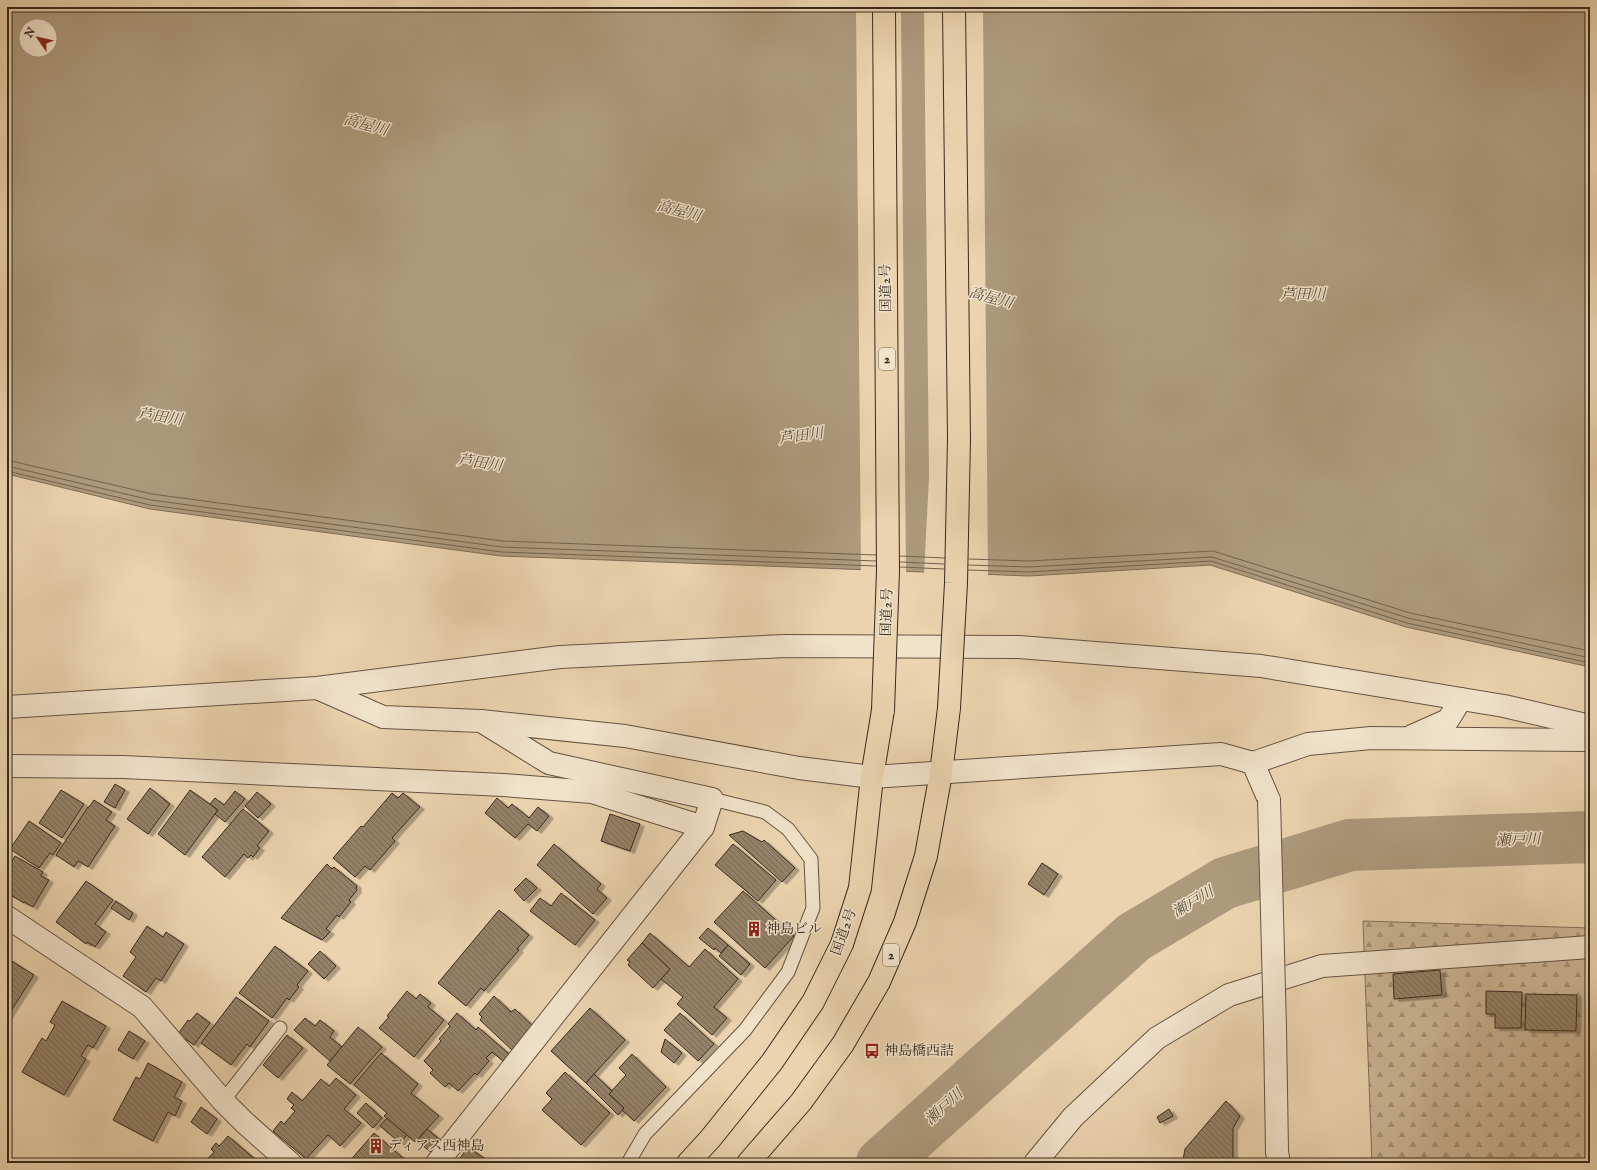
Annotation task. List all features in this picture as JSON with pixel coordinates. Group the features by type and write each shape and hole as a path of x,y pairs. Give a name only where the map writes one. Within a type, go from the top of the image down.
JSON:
{"highway":[{"name":"国道2号","path":"688,1163 710,1139 772,1062 812,1002 842,944 860,888 872,777 883,710 888,572 884,7"},
{"name":"2","path":"748,1163 801,1102 815,1083 843,1044 879,982 905,922 926,856 941,773 948,708 956,583 959,439 954,7"}],"street":[{"path":"7,708 317,688 560,657 786,646 1012,647 1261,666 1504,706 1590,726"},
{"path":"317,688 383,718 481,722 625,736 799,768 872,777 1221,754 1254,763 1308,744 1371,738 1590,740"},
{"path":"1407,738 1448,720 1461,699"},
{"path":"437,1163 703,827 712,799 549,763 481,722"},
{"path":"1254,763 1269,800 1277,1152 1279,1163"},
{"path":"7,766 130,768 503,785 592,792 703,827"},
{"path":"8,920 142,1007 223,1101 290,1163"},
{"path":"1035,1163 1073,1117 1157,1038 1229,995 1322,966 1590,947"}],"lane":[{"path":"628,1163 645,1134 745,1030 788,972 813,908 810,860 788,829 764,812 712,799"},
{"path":"223,1101 280,1028"}],"green space":[{"path":"1363,921 1590,928 1590,1163 1372,1163"}],"water":[{"name":"芦田川","path":"7,7 1590,7 1590,667 1406,627 1210,565 1029,576 501,556 150,509 7,474"}],"pier":[{"path":"856,7 901,7 906,573 861,572"},
{"path":"924,7 983,7 988,576 924,574 929,477"}],"building":[{"path":"115,784 125,790 115,808 104,802"},
{"path":"150,788 170,804 148,834 127,819"},
{"path":"61,790 84,804 62,838 39,823"},
{"path":"190,790 218,810 185,855 158,834"},
{"path":"235,791 245,799 225,822 215,814 218,810 210,804 215,798 224,805"},
{"path":"257,792 271,804 258,818 245,806"},
{"path":"392,793 398,798 403,793 420,807 392,838 395,841 370,870 365,866 355,877 333,858 361,826 363,827"},
{"path":"497,798 508,808 512,804 529,818 538,807 549,816 537,831 528,824 515,838 485,813"},
{"path":"94,800 112,812 106,820 115,826 88,867 78,861 74,867 56,855"},
{"path":"243,809 269,831 257,846 260,848 253,857 251,855 248,858 244,854 225,877 202,857"},
{"path":"610,814 640,824 630,851 601,841"},
{"path":"29,821 61,843 53,855 50,853 39,868 10,849"},
{"path":"743,831 762,842 764,840 795,868 782,882 729,835"},
{"path":"554,844 601,884 597,889 607,898 593,914 537,865"},
{"path":"733,844 776,880 758,901 715,865"},
{"path":"15,856 43,872 41,876 49,880 33,907 7,893 7,869"},
{"path":"1042,863 1058,874 1044,895 1028,884"},
{"path":"327,864 332,869 334,867 357,886 357,890 349,900 351,902 339,917 337,915 326,929 330,932 322,940 281,918"},
{"path":"526,878 537,888 524,901 514,890"},
{"path":"86,881 113,900 95,924 106,932 95,947 87,942 86,944 56,922"},
{"name":"神島ビル","path":"743,891 794,936 765,968 714,922"},
{"path":"561,893 595,920 575,945 530,911 540,898 551,906"},
{"path":"116,901 133,913 129,920 111,908"},
{"path":"499,910 529,935 517,949 519,950 484,991 481,988 466,1006 438,983"},
{"path":"147,926 163,937 166,932 184,944 161,981 156,978 146,992 123,976 136,957 130,952"},
{"path":"708,928 728,945 721,953 715,948 714,950 699,938"},
{"path":"650,933 689,967 705,949 738,979 714,1007 727,1018 712,1035 677,1004 683,997 661,979 670,969 642,943"},
{"path":"642,943 670,969 653,988 628,965 630,962 627,960"},
{"path":"728,945 750,964 741,975 719,956"},
{"path":"275,946 308,971 297,985 299,987 289,1000 287,998 272,1018 239,993"},
{"path":"320,951 336,966 324,979 308,964"},
{"path":"7,958 34,975 7,1017"},
{"path":"1440,970 1442,995 1394,999 1393,974"},
{"path":"407,991 416,999 420,994 431,1003 428,1007 444,1020 414,1057 379,1028 389,1017 387,1016"},
{"path":"1486,991 1522,992 1521,1028 1495,1028 1495,1014 1486,1014"},
{"path":"1526,994 1577,995 1576,1031 1525,1030"},
{"path":"494,996 511,1012 515,1009 536,1029 514,1052 480,1020 482,1017 479,1014"},
{"path":"236,997 269,1021 250,1047 247,1044 231,1065 201,1043"},
{"path":"62,1001 106,1026 93,1048 88,1045 81,1056 86,1059 64,1095 22,1072 42,1038 46,1041 55,1025 50,1022"},
{"path":"590,1008 625,1040 586,1083 551,1051"},
{"path":"197,1013 210,1023 194,1045 178,1034 188,1020 190,1021"},
{"path":"457,1013 476,1030 478,1027 509,1054 503,1061 492,1052 486,1058 489,1061 477,1075 475,1073 458,1091 449,1083 445,1087 430,1073 433,1070 424,1061 441,1041 439,1039 450,1026 448,1024"},
{"path":"680,1013 714,1044 698,1061 664,1030"},
{"path":"305,1018 315,1026 320,1020 334,1031 330,1037 342,1047 330,1061 294,1030"},
{"path":"358,1027 382,1047 350,1084 327,1065"},
{"path":"129,1031 145,1041 133,1059 118,1050"},
{"path":"287,1035 303,1048 278,1078 263,1065"},
{"path":"665,1039 682,1053 674,1063 661,1052"},
{"path":"381,1053 418,1084 411,1093 439,1116 415,1142 384,1116 387,1113 354,1085"},
{"path":"632,1054 666,1087 634,1121 622,1110 624,1108 609,1094 626,1075 619,1068"},
{"path":"148,1063 182,1082 174,1097 182,1101 175,1116 168,1112 153,1141 113,1120 136,1077 140,1079"},
{"path":"565,1072 610,1113 581,1145 542,1110 552,1099 546,1093"},
{"path":"594,1074 612,1091 609,1094 624,1108 618,1115 586,1083"},
{"path":"336,1078 356,1095 344,1109 361,1123 340,1146 328,1135 306,1159 273,1131 281,1121 284,1124 295,1111 291,1108 294,1105 287,1099 292,1092 302,1101 321,1079 329,1086"},
{"path":"1226,1101 1240,1116 1233,1128 1233,1163 1190,1163 1183,1160 1185,1149"},
{"path":"366,1103 382,1118 373,1128 357,1113"},
{"path":"201,1107 217,1119 207,1134 191,1122"},
{"path":"1169,1109 1173,1116 1160,1123 1157,1117"},
{"path":"387,1118 407,1135 400,1143 380,1126"},
{"path":"427,1129 443,1142 433,1154 417,1141"},
{"name":"ディアス西神島","path":"374,1133 403,1158 399,1163 348,1163"},
{"path":"228,1136 256,1160 254,1163 204,1163 214,1152 211,1149 216,1143 219,1146"},
{"path":"468,1147 487,1160 485,1163 460,1163 458,1161"}],"waterway":[{"name":"瀬戸川","path":"882,1163 1134,937 1225,883 1350,845 1590,837"}],"place":[{"name":"神島ビル","path":"754,929"},
{"name":"神島橋西詰","path":"872,1051"},
{"name":"ディアス西神島","path":"376,1146"}],"water label":[{"name":"高屋川","path":"366,125"},
{"name":"高屋川","path":"679,211"},
{"name":"高屋川","path":"991,298"}]}
